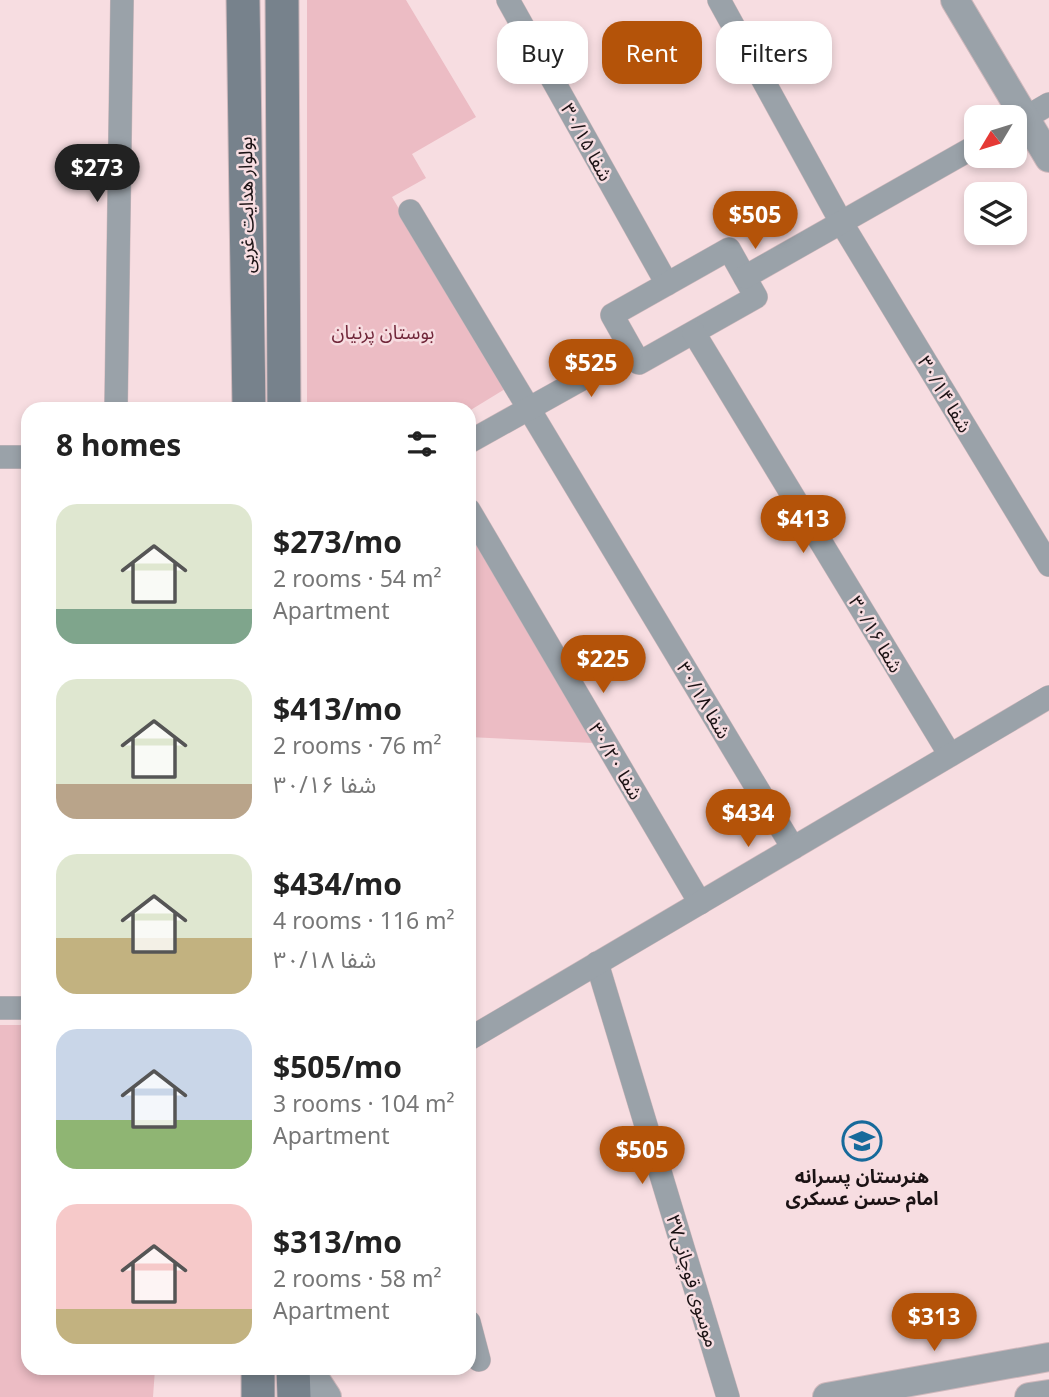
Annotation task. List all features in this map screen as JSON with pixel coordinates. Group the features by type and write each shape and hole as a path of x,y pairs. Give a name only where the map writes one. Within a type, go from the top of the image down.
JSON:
{"main road":[{"name":"بولوار هدایت غربی","path":"243,0 249,402"},
{"name":"بولوار هدایت غربی","path":"282,0 284,402"},
{"path":"258,1375 258,1397"},
{"path":"293,1375 294,1397"}],"street":[{"path":"116,402 122,0"},
{"name":"شفا ۳۰/۱۵","path":"508,0 667,284"},
{"name":"شفا ۳۰/۱۴","path":"719,0 841,222 1049,565"},
{"path":"955,0 1030,115 1049,158"},
{"path":"745,277 964,153"},
{"name":"شفا ۳۰/۱۸","path":"410,211 793,848"},
{"path":"729,249 745,277 756,297 639,363 612,315 729,249"},
{"name":"شفا ۳۰/۱۶","path":"694,333 950,755"},
{"path":"476,438 632,351"},
{"path":"0,457 21,457"},
{"name":"شفا ۳۰/۲۰","path":"476,522 700,902"},
{"path":"476,1035 1049,697"},
{"name":"موسوی قوچانی۳۷","path":"597,963 728,1397"},
{"path":"0,1008 21,1008"},
{"path":"476,1349 479,1360"},
{"path":"827,1397 1049,1357"},
{"path":"313,1375 327,1397"},
{"path":"1029,1397 1049,1394"}],"green space":[{"name":"بوستان پرنیان","path":"307,0 406,0 476,117 412,154 426,178 392,197 505,389 476,407 476,402 307,402"},
{"path":"476,537 593,743 476,737"},
{"path":"0,1025 21,1025 21,1375 155,1375 153,1397 0,1397"}],"place":[{"name":"هنرستان پسرانه امام حسن عسکری","path":"862,1141"}]}
